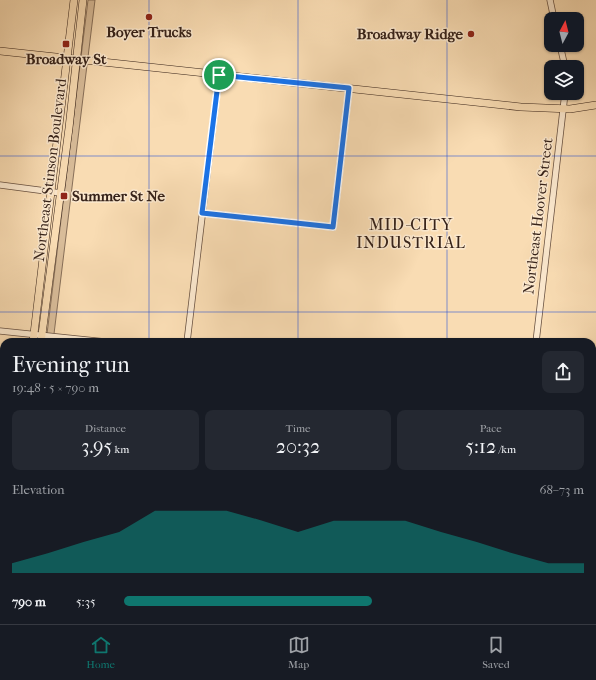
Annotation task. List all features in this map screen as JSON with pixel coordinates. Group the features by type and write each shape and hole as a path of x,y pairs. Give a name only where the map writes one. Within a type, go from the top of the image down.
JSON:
{"main road":[{"name":"Northeast Stinson Boulevard","path":"33,338 74,0"},
{"name":"Northeast Stinson Boulevard","path":"42,338 84,0"},
{"path":"0,51 521,107 563,109 596,105"}],"street":[{"path":"550,0 553,12"},
{"path":"187,338 219,75"},
{"path":"202,213 333,227 349,88"},
{"name":"Northeast Hoover Street","path":"536,338 564,100"},
{"path":"0,185 61,193"},
{"path":"0,331 33,338"}],"shaded area":[{"path":"88,0 95,0 53,338 46,338"}],"place":[{"name":"Boyer Trucks","path":"149,17"},
{"name":"Broadway Ridge","path":"471,34"},
{"name":"Broadway St","path":"66,44"},
{"name":"Summer St Ne","path":"64,196"}],"district":[{"name":"MID-CITY INDUSTRIAL","path":"411,233"}],"route":[{"path":"219,75 349,88 333,227 202,213 219,75"}]}
